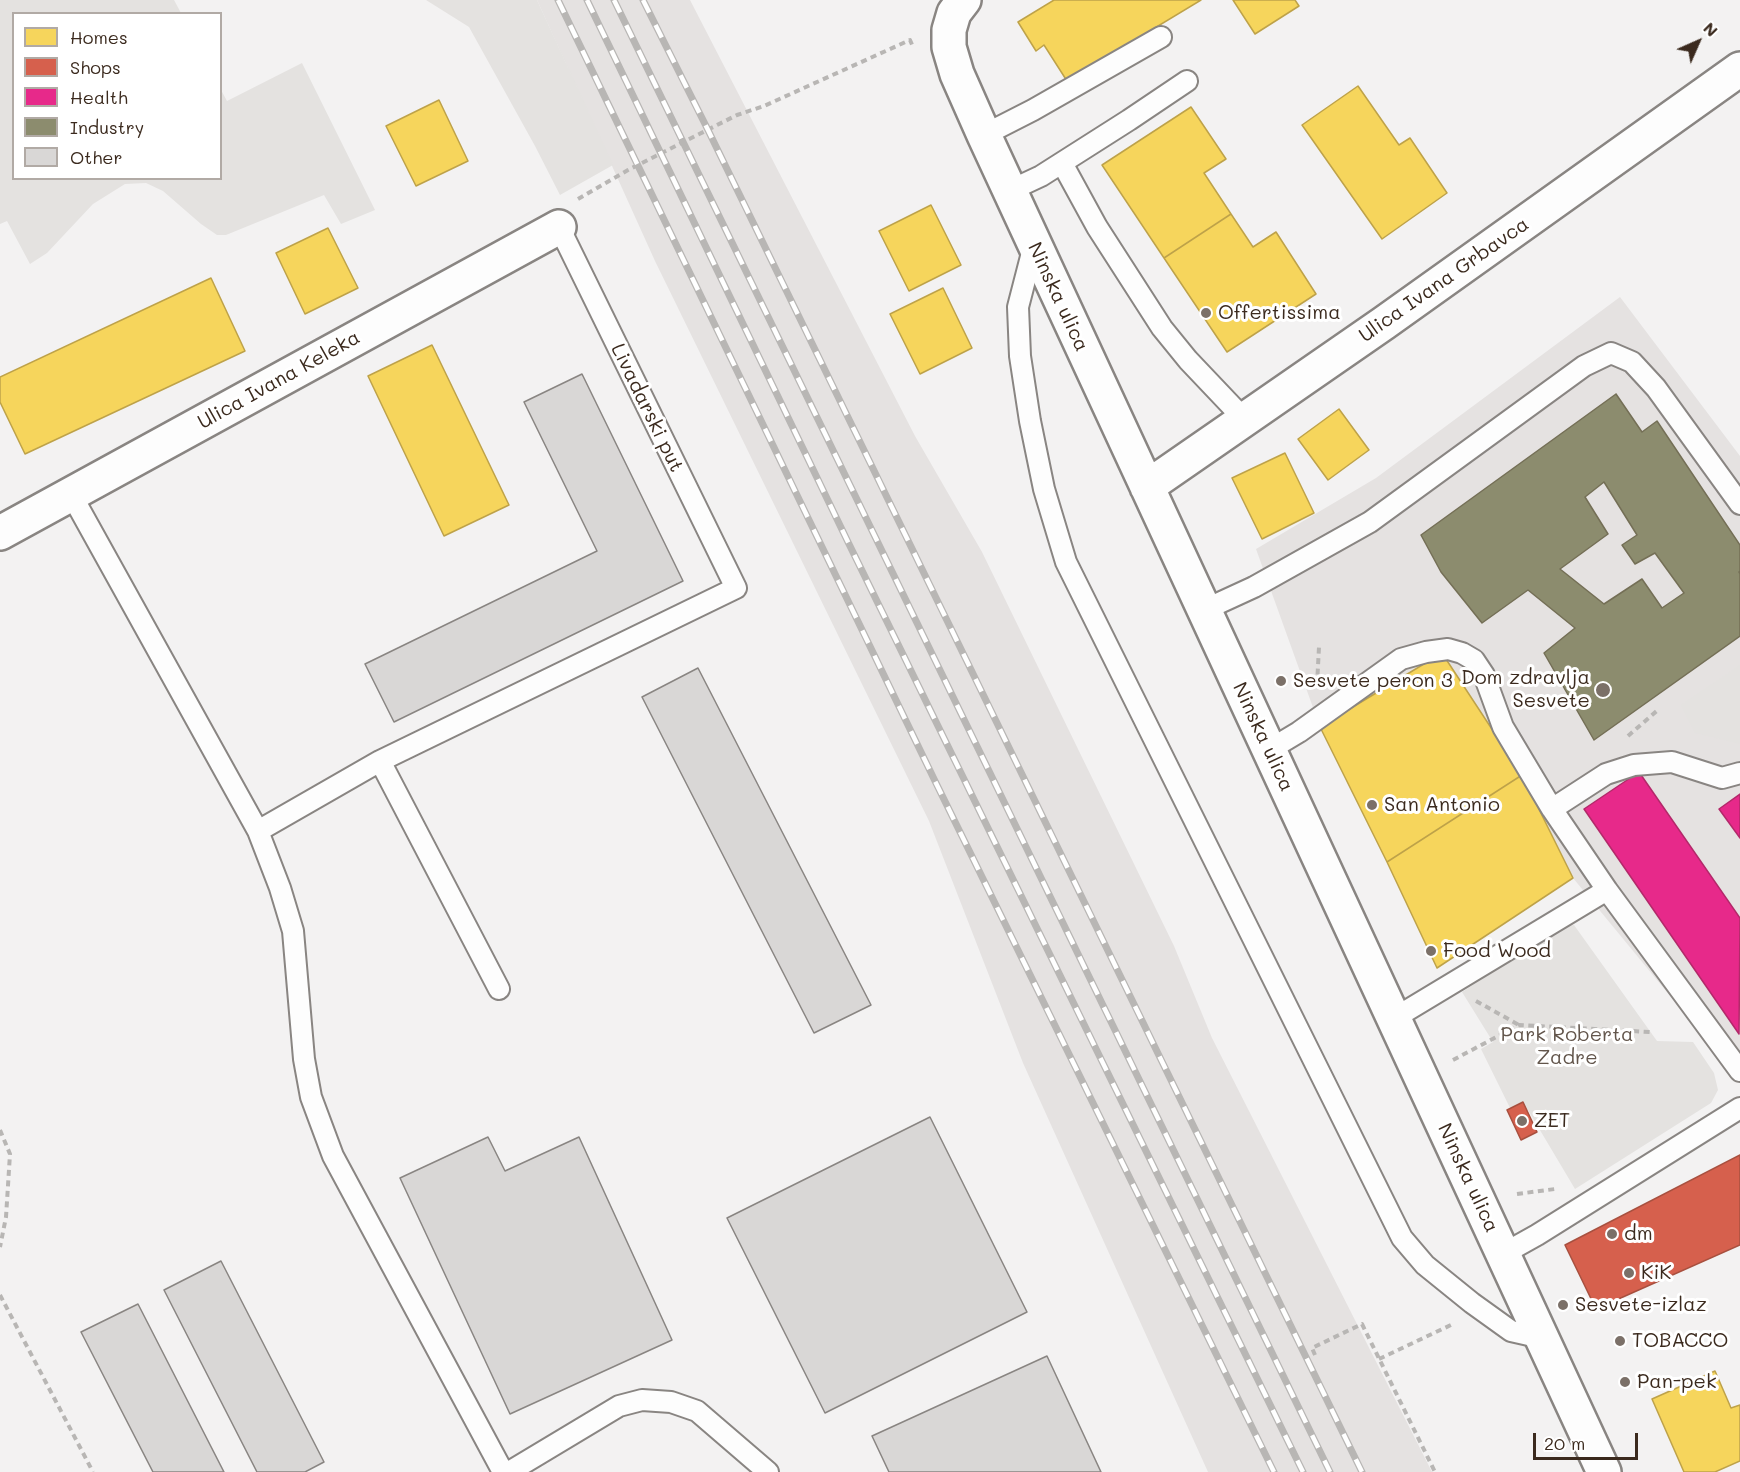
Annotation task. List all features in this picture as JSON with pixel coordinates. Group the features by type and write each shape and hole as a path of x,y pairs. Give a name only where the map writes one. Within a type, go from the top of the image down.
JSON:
{"street":[{"name":"Ninska ulica","path":"953,4 949,47 957,74 984,135 1604,1472"},
{"name":"Ulica Ivana Grbavca","path":"1147,487 1533,218 1740,69"},
{"name":"Ulica Ivana Keleka","path":"0,533 564,216"}],"lane":[{"path":"984,135 1161,37"},
{"path":"1009,191 1041,176 1187,81"},
{"path":"1062,163 1097,227 1162,328 1188,360 1244,419"},
{"name":"Livadarski put","path":"380,761 736,588 564,216"},
{"path":"1034,245 1018,307 1020,356 1044,489 1066,562 1402,1238 1425,1265 1511,1331 1542,1338"},
{"path":"1204,610 1254,587 1370,522 1584,366 1611,353 1632,362 1656,388 1740,504"},
{"path":"71,494 258,831 294,931 304,1059 311,1097 333,1156 503,1472"},
{"path":"1269,750 1299,732 1401,659 1448,649 1474,660 1484,675 1503,727 1552,809 1607,890 1740,1071"},
{"path":"258,831 380,761 498,989"},
{"path":"1552,809 1606,774 1634,765 1672,762 1722,778 1740,773"},
{"path":"1393,1019 1607,890"},
{"path":"1503,1254 1740,1108"},
{"path":"509,1472 619,1406 642,1400 671,1402 697,1411 768,1472"}],"path":[{"path":"564,216 628,170 737,115 764,106 910,40 914,49"},
{"path":"1471,999 1519,1025 1650,1032"},
{"path":"1453,1060 1519,1025"},
{"path":"0,1130 10,1154 6,1217 0,1247"},
{"path":"0,1295 93,1472"},
{"path":"1379,1359 1456,1323"},
{"path":"1315,1355 1312,1348 1362,1324 1435,1472"}],"shaded area":[{"path":"537,0 690,0 915,436 982,552 1174,946 1212,1038 1432,1472 1208,1472 1023,1063 929,821 655,261"},
{"name":"Dom zdravlja Sesvete","path":"1620,297 1740,456 1740,1062 1731,1070 1573,878 1522,774 1442,653 1320,727 1256,549 1376,478"}],"green space":[{"path":"0,0 174,0 180,12 12,12 12,180 222,180 222,92 227,101 302,63 375,210 341,224 324,195 226,235 217,235 163,191 146,183 125,184 93,204 47,253 30,264 7,221 0,224"},
{"path":"426,0 537,0 613,165 560,195 469,27"},
{"path":"1740,665 1740,744 1695,733 1681,705"},
{"name":"Park Roberta Zadre","path":"1574,925 1657,1041 1693,1042 1714,1073 1718,1090 1711,1103 1575,1189 1528,1110 1514,1116 1481,1049 1493,1042 1462,992 1564,926"}],"building: Homes":[{"path":"1054,0 1201,0 1067,81 1044,45 1036,51 1018,22"},
{"path":"1233,0 1295,0 1299,6 1255,34"},
{"path":"1358,86 1399,145 1410,138 1447,193 1382,239 1302,125"},
{"path":"439,100 468,161 416,186 386,126"},
{"path":"1191,107 1226,159 1204,173 1231,214 1164,258 1102,165"},
{"path":"931,205 961,265 909,291 879,231"},
{"path":"1231,214 1253,247 1276,232 1316,294 1227,352 1164,258"},
{"path":"328,228 358,288 305,314 276,253"},
{"path":"211,278 245,351 25,454 0,402 0,377"},
{"path":"943,288 972,348 920,374 890,314"},
{"path":"432,345 509,505 444,536 368,376"},
{"path":"1339,409 1369,450 1328,480 1298,439"},
{"path":"1285,453 1314,513 1262,539 1232,478"},
{"path":"1442,653 1522,775 1387,862 1320,727"},
{"path":"1522,775 1573,878 1437,968 1387,862"},
{"path":"1715,1371 1731,1408 1740,1405 1740,1461 1715,1472 1684,1472 1652,1399"}],"building: Shops":[{"name":"ZET","path":"1523,1102 1537,1132 1521,1140 1507,1110"},
{"path":"1740,1155 1740,1245 1596,1309 1565,1245"}],"building: Health":[{"path":"1639,772 1740,918 1739,1034 1584,809"},
{"path":"1740,794 1740,838 1719,809"}],"building: Industry":[{"path":"1616,394 1642,432 1657,421 1740,545 1740,636 1594,740 1544,653 1575,628 1528,590 1482,623 1441,572 1421,535","holes":["1604,482 1637,535 1622,545 1635,564 1655,553 1684,593 1662,608 1642,579 1604,604 1560,569 1608,534 1585,497"]}],"building: Other":[{"path":"582,374 683,581 394,722 365,664 597,551 524,402"},
{"path":"698,668 871,1005 814,1033 642,697"},
{"path":"930,1117 1027,1312 825,1413 727,1218"},
{"path":"488,1137 505,1171 579,1137 672,1340 510,1414 400,1178"},
{"path":"221,1261 324,1462 305,1472 257,1472 164,1290"},
{"path":"138,1304 224,1472 153,1472 81,1332"},
{"path":"1047,1356 1101,1472 889,1472 872,1436"}],"railway":[{"path":"558,0 935,781 1274,1472"},
{"path":"587,0 848,542 1303,1472"},
{"path":"614,0 1330,1472"},
{"path":"643,0 1362,1472"}],"place":[{"name":"Offertissima","path":"1206,313"},
{"name":"Sesvete peron 3","path":"1281,681"},
{"name":"Dom zdravlja Sesvete","path":"1603,690"},
{"name":"San Antonio","path":"1372,805"},
{"name":"Food Wood","path":"1431,951"},
{"name":"ZET","path":"1522,1121"},
{"name":"dm","path":"1612,1234"},
{"name":"KiK","path":"1629,1273"},
{"name":"Sesvete-izlaz","path":"1563,1305"},
{"name":"TOBACCO","path":"1620,1341"},
{"name":"Pan-pek","path":"1625,1382"}]}
